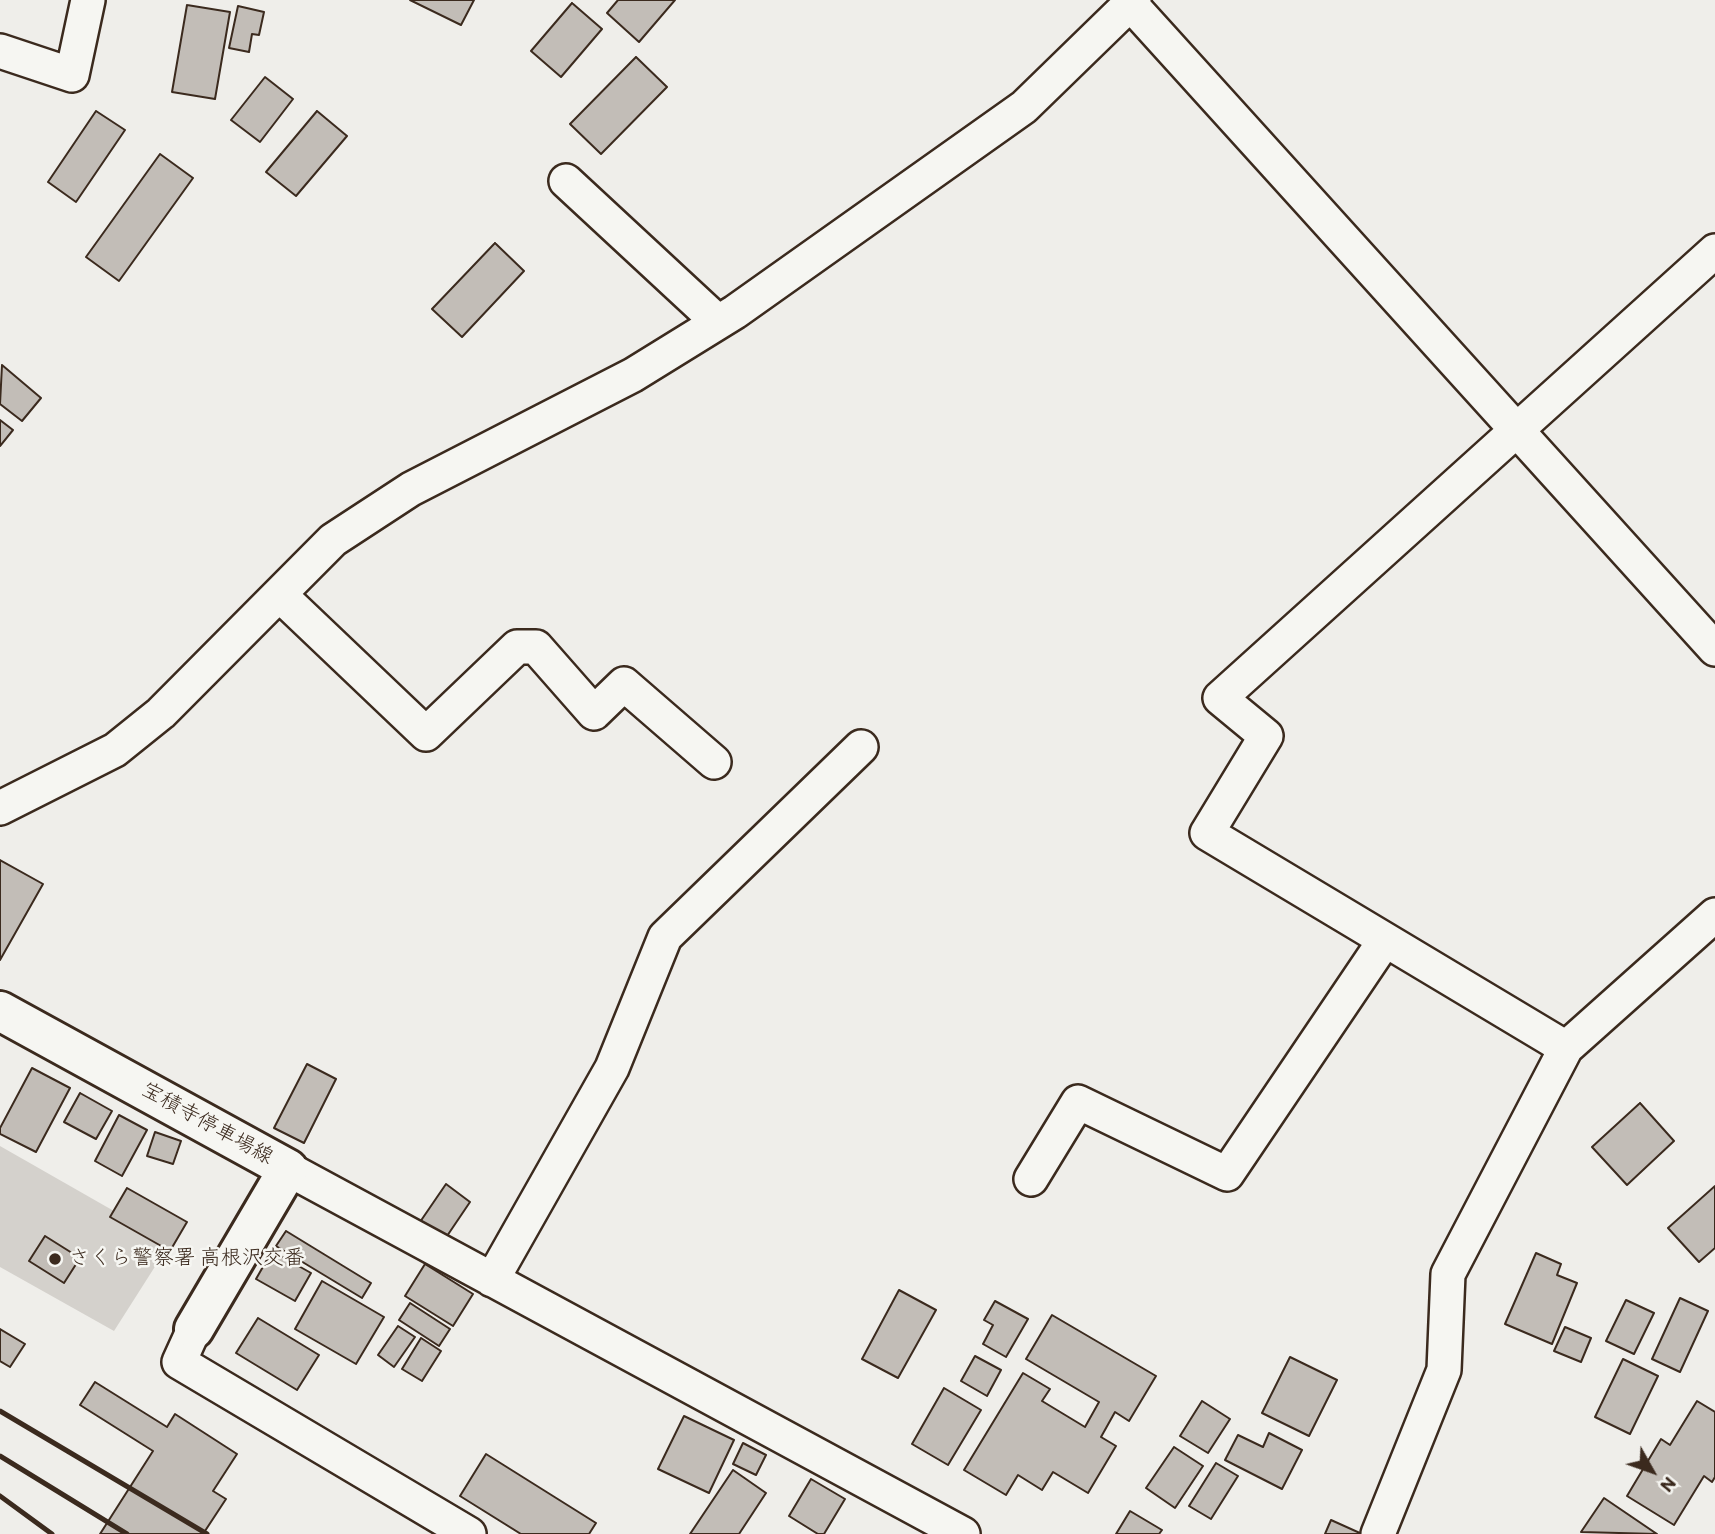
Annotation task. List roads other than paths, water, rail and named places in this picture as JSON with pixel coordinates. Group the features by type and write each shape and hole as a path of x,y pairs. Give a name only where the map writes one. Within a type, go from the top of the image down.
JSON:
{"main road":[{"name":"宝積寺停車場線","path":"0,1011 288,1169 194,1329"}],"street":[{"path":"0,51 72,75 88,0"},
{"path":"0,808 115,750 161,713 333,541 411,489 633,375 718,322 1024,107 1131,1 1715,649"},
{"path":"566,181 718,322"},
{"path":"1566,1048 1208,833 1266,736 1220,698 1715,251"},
{"path":"280,595 426,734 517,647 536,647 594,713 624,684 714,762"},
{"path":"492,1280 612,1068 665,937 861,747"},
{"path":"1378,1534 1444,1370 1448,1274 1566,1048 1715,915"},
{"path":"1031,1179 1078,1102 1227,1174 1385,940"},
{"path":"288,1169 963,1534"},
{"path":"194,1329 179,1362 469,1534"}],"railway":[{"path":"0,1411 207,1534"},
{"path":"0,1456 127,1534"},
{"path":"0,1496 52,1534"}],"place":[{"name":"さくら警察署 高根沢交番","path":"55,1259"}]}
